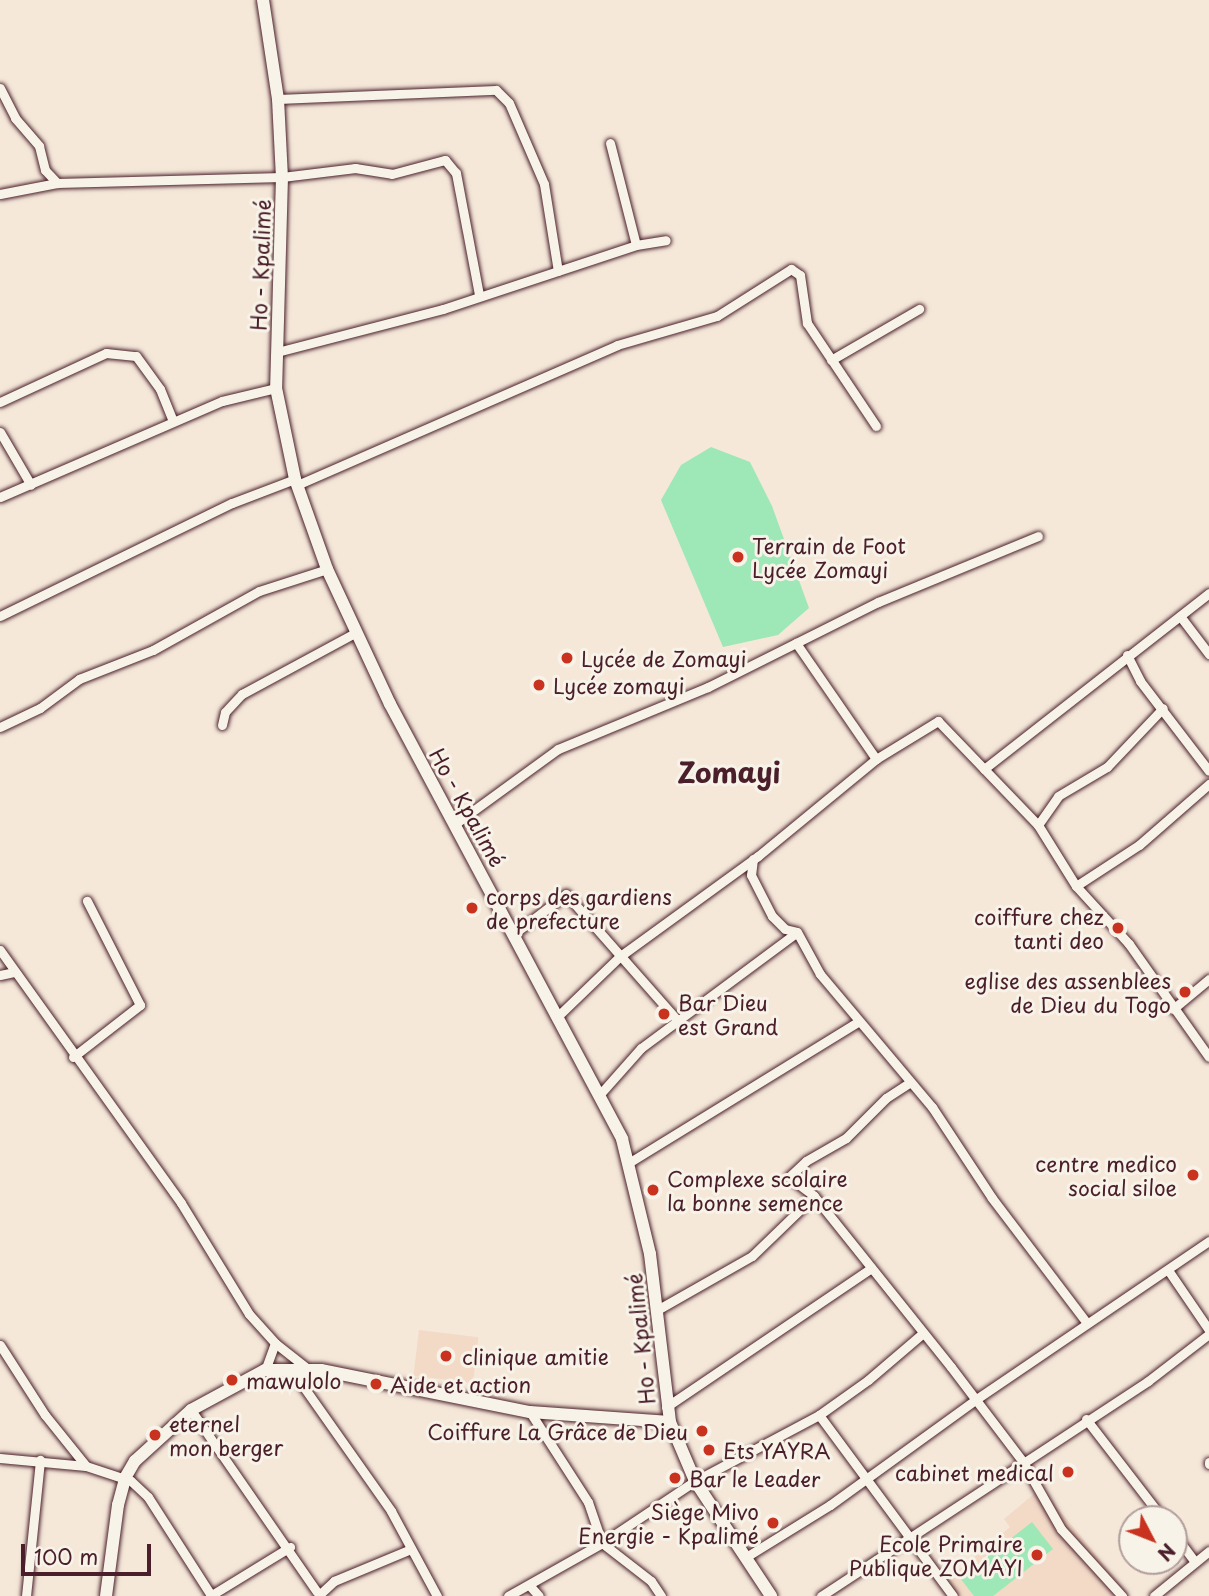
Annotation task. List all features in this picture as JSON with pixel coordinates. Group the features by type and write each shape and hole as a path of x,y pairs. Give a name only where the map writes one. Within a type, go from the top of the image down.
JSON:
{"main road":[{"name":"Ho - Kpalimé","path":"263,0 278,99 282,177 276,388 296,482 327,569 355,633 601,1094 630,1162 657,1310 666,1407 670,1422 695,1481 771,1596"},
{"path":"106,1596 125,1478 147,1447 191,1410 218,1391 265,1370 290,1367 308,1369 530,1412 670,1422"}],"street":[{"path":"0,88 15,118 39,146 45,170 57,183"},
{"path":"278,99 496,90 509,103 544,184 558,271"},
{"path":"610,144 636,245"},
{"path":"0,194 57,183 282,177 355,168 392,174 438,161 450,162 458,180 479,295"},
{"path":"277,352 443,309 636,245 666,240"},
{"path":"0,616 221,508 296,482 617,345 717,316 791,270 800,275 807,323 876,426"},
{"path":"831,360 919,309"},
{"path":"0,402 106,353 136,356 160,389 173,422"},
{"path":"0,498 222,401 276,388"},
{"path":"0,432 31,485"},
{"path":"455,824 558,749 708,687 878,602 1038,536"},
{"path":"0,727 40,708 79,679 153,650 258,591 327,569"},
{"path":"984,768 1209,593"},
{"path":"1180,616 1209,654"},
{"path":"222,725 225,712 242,694 355,633"},
{"path":"796,643 876,759"},
{"path":"1128,655 1140,681 1209,771"},
{"path":"1038,825 1058,796 1107,767 1163,708"},
{"path":"558,1016 620,957 753,859 876,759 938,721 1038,825 1076,886 1129,944 1209,1057"},
{"path":"1076,886 1139,845 1209,784"},
{"path":"753,859 751,875 772,916 785,929 797,932 821,974 859,1021 868,1026 909,1083 932,1107 992,1198 1087,1323"},
{"path":"514,933 566,894 677,1020"},
{"path":"73,1057 140,1005 87,901"},
{"path":"601,1094 641,1048 797,932"},
{"path":"0,950 73,1057 181,1203 249,1314 275,1343 308,1369"},
{"path":"0,975 14,972"},
{"path":"1173,1009 1209,979"},
{"path":"630,1162 859,1021"},
{"path":"909,1083 886,1098 846,1138 795,1169 789,1177 814,1196 923,1332 1023,1462 1061,1529 1122,1596"},
{"path":"657,1310 752,1256 814,1196"},
{"path":"746,1557 866,1479 975,1400 1209,1241"},
{"path":"666,1407 871,1268"},
{"path":"821,1596 911,1540 1086,1419 1148,1381 1209,1332 1168,1270"},
{"path":"508,1596 530,1586 553,1567 602,1544 695,1481 819,1415 868,1380 923,1332"},
{"path":"265,1370 275,1343"},
{"path":"0,1345 45,1415 86,1466"},
{"path":"290,1367 391,1511 437,1596"},
{"path":"191,1410 290,1547 319,1595 411,1549"},
{"path":"530,1412 588,1502 602,1544 651,1581 661,1596"},
{"path":"819,1415 953,1596"},
{"path":"1086,1419 1152,1505"},
{"path":"0,1458 86,1466 125,1478 148,1497 211,1595 290,1547"},
{"path":"26,1596 40,1461"},
{"path":"1154,1596 1209,1551"},
{"path":"1188,1553 1195,1562"},
{"path":"530,1586 540,1596"}],"shaded area":[{"name":"clinique amitie","path":"419,1330 479,1337 473,1383 413,1376"},
{"name":"Ecole Primaire Publique ZOMAYI","path":"1041,1488 1130,1596 953,1596 943,1583 1010,1527 1004,1519"}],"green space":[{"name":"Terrain de Foot Lycée Zomayi","path":"711,447 750,462 772,506 809,608 778,635 723,647 661,500 681,465"},
{"path":"1032,1522 1053,1549 993,1596 974,1596 960,1578"}],"place":[{"name":"Terrain de Foot Lycée Zomayi","path":"738,557"},
{"name":"Lycée de Zomayi","path":"567,658"},
{"name":"Lycée zomayi","path":"539,685"},
{"name":"corps des gardiens de prefecture","path":"472,908"},
{"name":"coiffure chez tanti deo","path":"1118,928"},
{"name":"eglise des assenblees de Dieu du Togo","path":"1185,992"},
{"name":"Bar Dieu est Grand","path":"664,1014"},
{"name":"centre medico social siloe","path":"1193,1175"},
{"name":"Complexe scolaire la bonne semence","path":"653,1190"},
{"name":"clinique amitie","path":"446,1356"},
{"name":"mawulolo","path":"232,1380"},
{"name":"Aide et action","path":"376,1384"},
{"name":"Coiffure La Grâce de Dieu","path":"702,1431"},
{"name":"eternel mon berger","path":"155,1435"},
{"name":"Ets YAYRA","path":"709,1450"},
{"name":"cabinet medical","path":"1068,1472"},
{"name":"Bar le Leader","path":"675,1478"},
{"name":"Siège Mivo Energie - Kpalimé","path":"773,1523"},
{"name":"Ecole Primaire Publique ZOMAYI","path":"1037,1555"}],"district":[{"name":"Zomayi","path":"729,772"}]}
